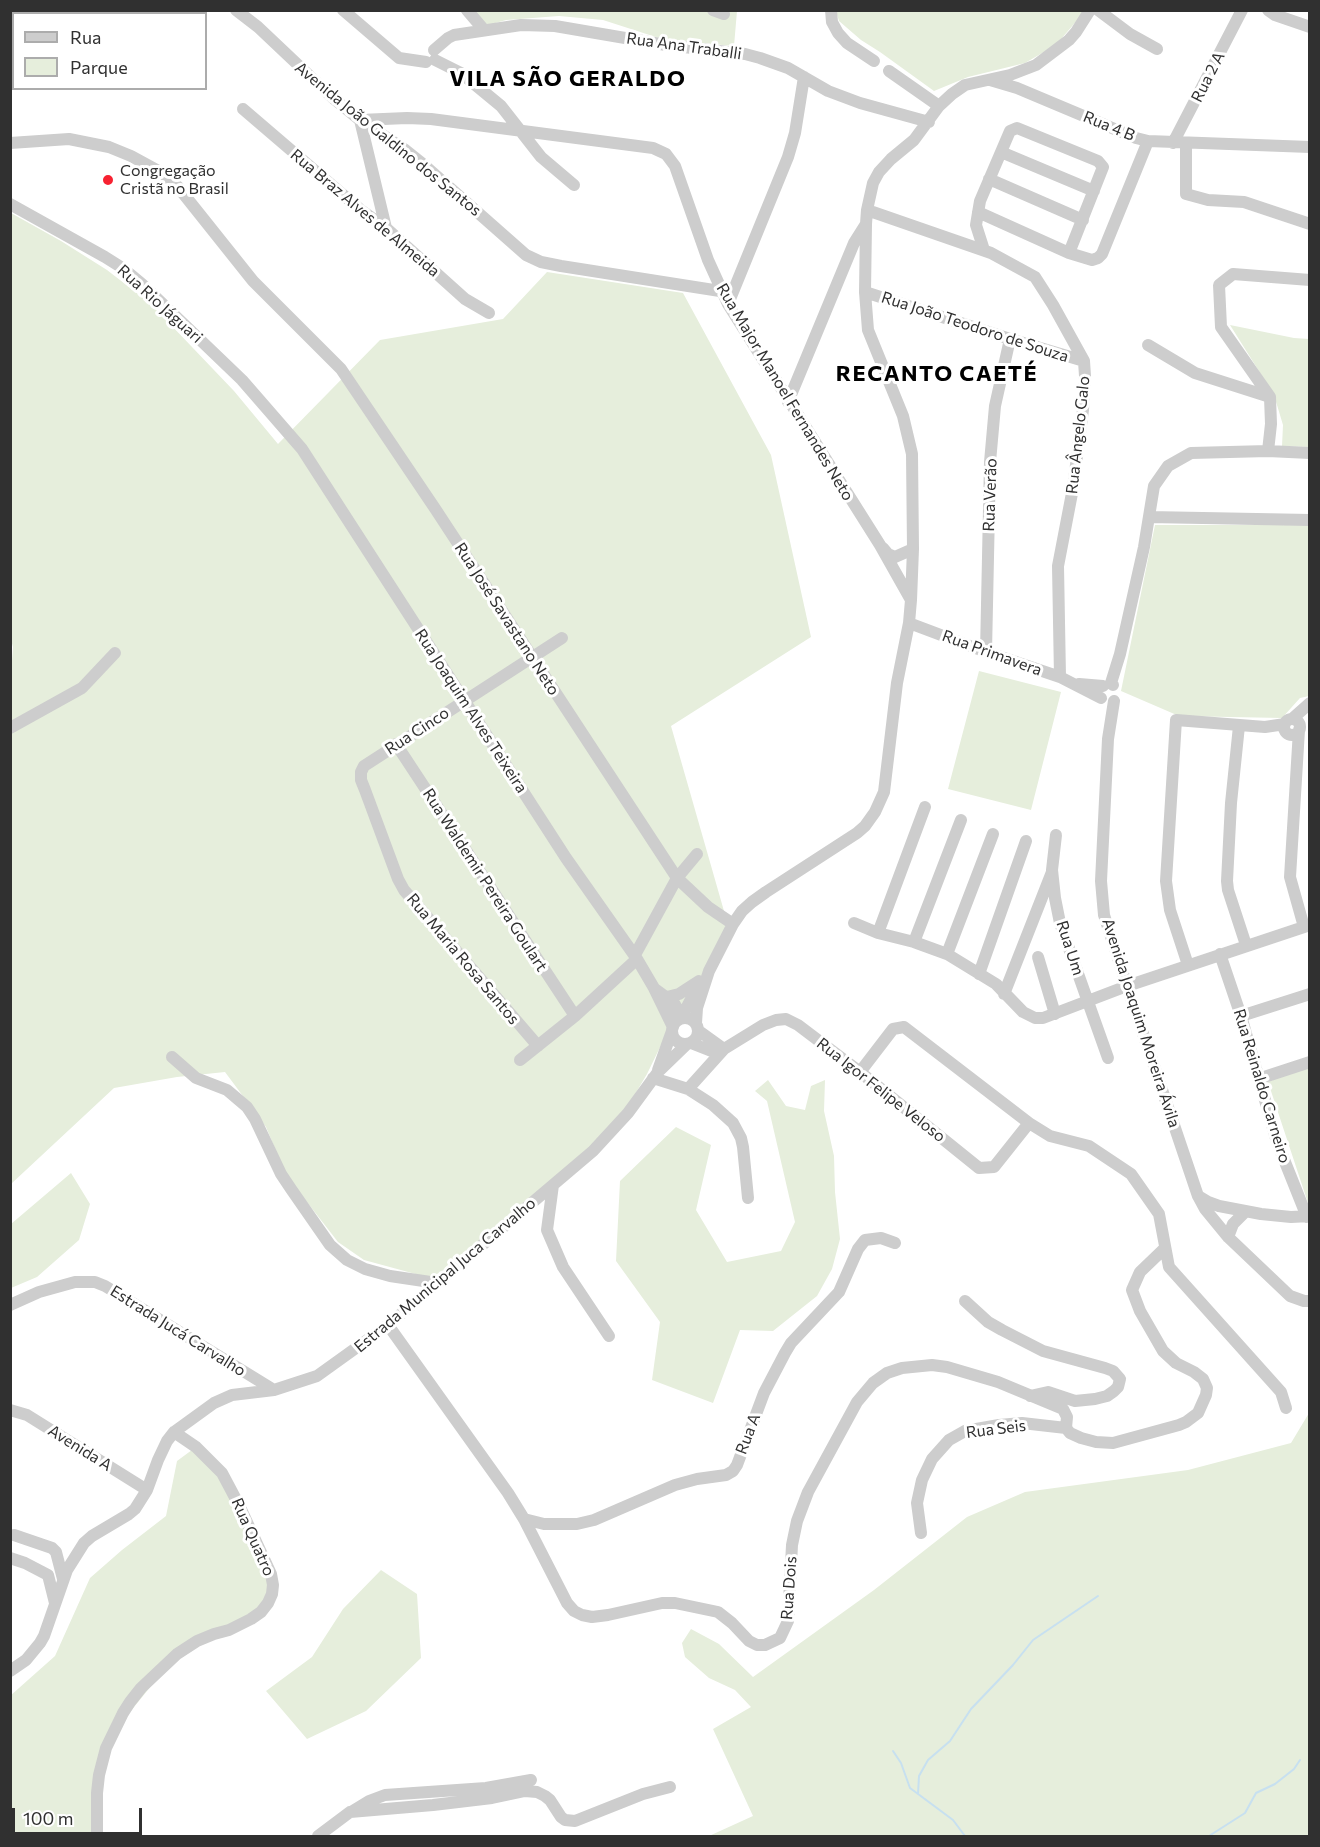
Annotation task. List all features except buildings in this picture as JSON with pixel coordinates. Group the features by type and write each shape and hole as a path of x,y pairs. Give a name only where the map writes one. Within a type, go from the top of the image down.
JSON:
{"street":[{"name":"Avenida João Galdino dos Santos","path":"236,10 258,27 300,68 360,120 424,165 526,255 542,262 561,266 720,291"},
{"name":"Rua Ana Traballi","path":"343,10 394,54 408,59 429,56 448,38 521,25 549,26 666,45 745,54 788,68 828,91 860,103 929,122"},
{"path":"467,10 484,30"},
{"path":"831,10 832,22 838,33 874,61"},
{"path":"656,1075 676,1024 733,924 752,902 847,840 865,825 875,812 884,792 897,683 909,623 911,600 912,454 903,416 868,330 866,224 873,183 879,172 914,140 939,106 960,87 1026,70 1047,58 1076,32 1090,10"},
{"path":"1098,10 1130,34 1157,49"},
{"name":"Rua 2 A","path":"1173,143 1242,10"},
{"path":"1268,10 1275,15 1310,27"},
{"path":"429,56 449,65 473,81 501,106 541,157 574,185"},
{"path":"889,72 939,106"},
{"path":"728,304 792,146 804,77"},
{"name":"Rua 4 B","path":"987,80 1017,88 1148,141 1310,147"},
{"name":"Rua Braz Alves de Almeida","path":"243,109 362,211 386,228 465,298 489,314"},
{"name":"Rua Major Manoel Fernandes Neto","path":"360,120 430,119 652,148 666,154 675,166 720,291 880,545 911,600"},
{"path":"360,120 386,228"},
{"path":"984,250 976,225 980,201 1010,131 1017,128 1101,164 1103,167 1069,253"},
{"name":"Rua José Savastano Neto","path":"10,143 57,139 88,141 131,156 164,174 178,187 253,281 335,363 376,420 677,878 708,907 733,924"},
{"path":"978,212 1069,253 1092,260 1098,258 1102,254 1148,141"},
{"path":"1186,143 1186,194 1208,200 1244,202 1310,224"},
{"path":"1001,152 1094,191"},
{"path":"989,179 1083,220"},
{"name":"Rua Rio Jáguari","path":"10,204 124,269 242,380 289,432"},
{"name":"Rua Ângelo Galo","path":"867,210 984,250 1035,277 1084,362 1083,410 1073,488 1058,566 1060,677"},
{"path":"788,402 854,243 866,224"},
{"path":"1268,451 1270,397 1221,327 1219,285 1233,274 1310,280"},
{"name":"Rua João Teodoro de Souza","path":"866,292 1084,362"},
{"name":"Rua Verão","path":"986,652 990,462 995,406 1010,339"},
{"path":"1148,345 1195,373 1270,397"},
{"name":"Rua Joaquim Alves Teixeira","path":"289,432 315,466 566,858 636,957 676,1024"},
{"name":"Avenida Joaquim Moreira Ávila","path":"1310,453 1268,451 1191,453 1168,466 1154,486 1144,547 1120,654 1107,694 1108,739 1101,881 1104,915 1198,1196 1205,1209 1228,1237 1290,1296 1310,1301"},
{"path":"1149,517 1310,520"},
{"path":"880,545 888,554 895,557 913,549"},
{"path":"891,566 912,563"},
{"name":"Rua Primavera","path":"909,623 1107,694"},
{"name":"Rua Cinco","path":"364,766 562,638"},
{"path":"10,728 82,688 115,653"},
{"path":"854,923 878,933 915,942 947,954 996,984 1023,1012 1035,1018 1055,1014 1127,986 1306,926 1290,877 1296,722 1265,727 1176,720 1166,881 1170,910 1188,965"},
{"path":"1239,726 1231,803 1227,881 1246,945"},
{"name":"Rua Waldemir Pereira Goulart","path":"396,744 574,1016"},
{"name":"Rua Maria Rosa Santos","path":"364,766 361,780 404,890 538,1046"},
{"path":"878,933 925,807"},
{"path":"915,942 961,820"},
{"path":"947,954 993,834"},
{"name":"Rua Um","path":"1056,835 1052,870 1060,923 1108,1058"},
{"path":"978,974 1026,841"},
{"path":"520,1060 574,1016 636,957 677,878 697,854"},
{"path":"1004,994 1052,870"},
{"name":"Rua Reinaldo Carneiro","path":"1220,954 1241,1016 1277,1142 1308,1216"},
{"path":"1038,957 1055,1014"},
{"path":"667,997 679,994 706,975"},
{"path":"656,1075 696,1038 697,1008 706,975"},
{"path":"654,988 676,1006 675,1040 722,1051"},
{"path":"1241,1016 1310,994"},
{"path":"676,1024 690,1018 722,1051"},
{"name":"Rua Igor Felipe Veloso","path":"722,1051 763,1025 786,1019 798,1025 860,1072 979,1168 994,1167 1029,1123"},
{"path":"860,1072 893,1029 904,1027 1029,1123 1050,1136 1089,1146 1131,1174 1158,1214 1169,1267 1281,1392 1286,1408"},
{"path":"688,1089 722,1051"},
{"path":"172,1058 196,1078 227,1090 247,1107 291,1189 330,1245 347,1260 382,1274 437,1283"},
{"path":"1258,1079 1310,1062"},
{"path":"656,1075 688,1089 714,1105 733,1123 743,1147 748,1198"},
{"name":"Estrada Municipal Juca Carvalho","path":"12,1667 26,1660 40,1643 63,1579 84,1543 135,1509 147,1490 167,1441 174,1432 214,1403 232,1395 274,1390 317,1376 388,1325 593,1151 628,1113 656,1075"},
{"path":"553,1185 546,1230 563,1267 609,1336"},
{"path":"1198,1196 1208,1202 1246,1211 1271,1215 1308,1216"},
{"path":"1228,1237 1233,1224 1246,1211"},
{"name":"Rua A","path":"524,1519 544,1524 577,1524 594,1520 675,1485 696,1479 726,1475 733,1471 764,1393 791,1343 839,1292 858,1249 865,1240 881,1238 895,1243"},
{"path":"1066,1423 1070,1433 1081,1438 1113,1443 1179,1425 1198,1413 1208,1388 1203,1379 1176,1363 1163,1352 1132,1290 1140,1272 1165,1248"},
{"name":"Estrada Jucá Carvalho","path":"10,1305 39,1292 75,1282 95,1282 274,1390"},
{"path":"965,1300 988,1322 1043,1351 1105,1368 1113,1371 1120,1379 1114,1391 1095,1399 1076,1401 1048,1392 1030,1396"},
{"name":"Rua Dois","path":"388,1325 508,1493 524,1519 567,1603 574,1611 592,1617 662,1603 675,1603 718,1612 749,1641 757,1645 765,1645 780,1638 788,1621 792,1545 797,1521 808,1492 857,1402 873,1383 887,1373 902,1368 946,1366 978,1375 1059,1406 1063,1409 1066,1423"},
{"name":"Avenida A","path":"10,1410 27,1414 147,1490"},
{"name":"Rua Seis","path":"921,1533 917,1503 922,1480 938,1450 957,1434 1022,1423 1066,1423"},
{"name":"Rua Quatro","path":"98,1836 97,1793 101,1768 106,1748 130,1702 141,1688 177,1654 197,1641 229,1630 251,1619 268,1604 272,1594 271,1574 222,1473 196,1447 174,1432"},
{"path":"14,1535 52,1548 56,1552 63,1579"},
{"path":"10,1558 48,1575 55,1604"},
{"path":"318,1836 350,1812 385,1795 486,1788 531,1780"},
{"path":"350,1812 492,1798 531,1790 545,1796 565,1820 575,1821 643,1794 670,1787"}],"green space":[{"path":"10,11 180,11 12,12 11,65"},
{"path":"460,11 737,11 734,46 665,40 603,20 559,16 506,20 478,28"},
{"path":"836,11 1085,11 1056,45 1025,63 968,77 934,91 861,40 839,21"},
{"path":"11,213 107,270 151,304 234,391 278,444 380,340 503,319 547,272 683,293 771,455 811,637 671,726 728,925 700,982 665,1037 625,1111 590,1147 434,1279 364,1260 338,1242 286,1175 266,1127 225,1072 177,1077 114,1088 11,1184 10,687 13,647 11,640"},
{"path":"1230,325 1309,339 1309,447 1282,446 1283,425 1274,395"},
{"path":"1155,525 1309,525 1309,696 1300,698 1282,718 1179,716 1121,691"},
{"path":"979,671 1061,692 1031,810 948,789"},
{"path":"1309,1066 1309,1206 1268,1082"},
{"path":"768,1080 786,1106 805,1110 811,1086 825,1080 824,1111 834,1156 840,1239 832,1269 817,1296 773,1331 740,1330 713,1403 652,1380 660,1322 616,1261 620,1181 676,1127 711,1145 696,1210 727,1262 781,1251 795,1222 767,1101 755,1091"},
{"path":"71,1173 90,1204 79,1240 37,1277 11,1288 11,1224"},
{"path":"1309,1413 1309,1836 709,1836 753,1816 713,1729 751,1707 735,1690 709,1678 685,1657 682,1643 691,1629 719,1644 753,1677 874,1590 967,1517 1025,1492 1188,1470 1291,1443"},
{"path":"196,1447 222,1473 271,1574 272,1594 242,1624 177,1654 113,1733 97,1812 99,1836 11,1836 10,1696 55,1656 90,1578 166,1516 177,1461"},
{"path":"381,1570 417,1594 421,1658 366,1711 307,1739 266,1691 312,1657 343,1609"}],"waterway":[{"path":"918,1794 919,1776 928,1760 950,1741 971,1709 1013,1665 1033,1640 1098,1596"},
{"path":"893,1751 901,1763 910,1788 953,1820 965,1836"},
{"path":"1209,1836 1245,1813 1256,1793 1275,1784 1294,1769 1300,1760"}],"place":[{"name":"Congregação Cristã no Brasil","path":"108,180"}],"district":[{"name":"VILA SÃO GERALDO","path":"568,79"},
{"name":"RECANTO CAETÉ","path":"937,374"}]}
